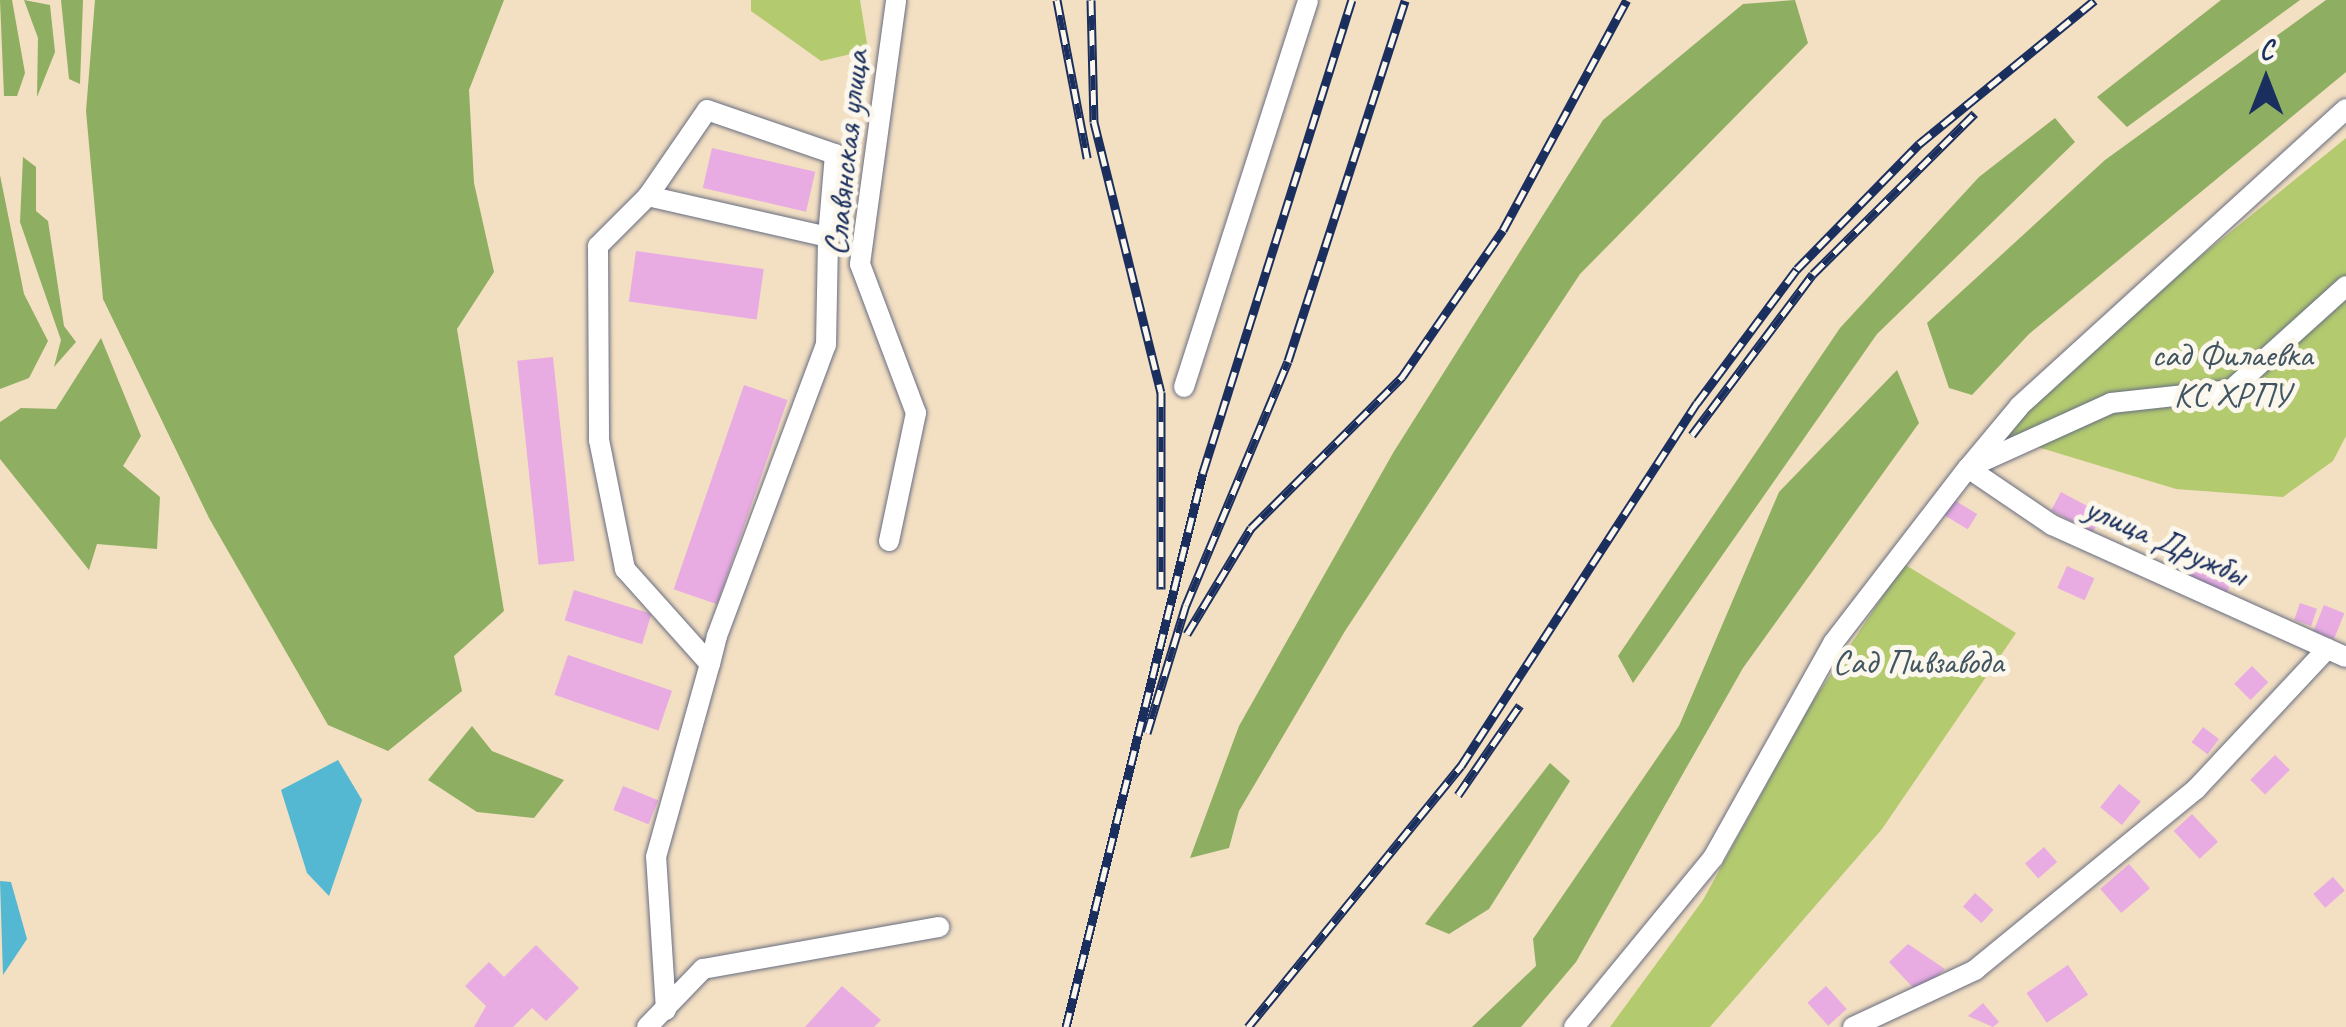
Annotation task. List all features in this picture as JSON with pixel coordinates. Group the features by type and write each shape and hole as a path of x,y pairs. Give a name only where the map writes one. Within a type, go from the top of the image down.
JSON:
{"street":[{"name":"Славянская улица","path":"890,541 916,413 860,264 896,0"},
{"path":"1184,387 1308,0"},
{"path":"1574,1027 1714,858 1833,643 2019,407 2346,109"},
{"path":"666,1010 656,857 710,664 826,345 834,154 707,110 648,196 598,246 600,440 624,569 710,664"},
{"path":"648,196 828,238"},
{"path":"1968,468 2112,404 2230,390 2346,286"},
{"name":"улица Дружбы","path":"1968,468 2052,525 2336,653"},
{"path":"1853,1027 1975,970 2196,789 2336,653"},
{"path":"647,1027 703,969 939,927"}],"green space":[{"path":"0,0 12,0 25,73 17,96 4,96"},
{"path":"24,0 50,5 55,52 37,97 38,38"},
{"path":"61,0 83,0 80,84 69,79"},
{"path":"95,0 504,0 469,90 474,183 494,272 457,329 504,611 454,656 462,691 388,751 328,725 209,518 103,299 86,111"},
{"path":"751,0 860,0 868,50 821,61 751,11"},
{"path":"1795,0 1808,43 1580,274 1345,631 1239,811 1229,848 1190,858 1239,726 1393,453 1603,120 1743,4"},
{"path":"2221,0 2300,0 2127,127 2097,97"},
{"path":"2326,0 2346,0 2346,72 2029,334 1972,395 1949,388 1927,323 2105,160"},
{"path":"2055,118 2075,142 1877,334 1633,683 1618,656 1840,328 1979,177"},
{"name":"сад Филаевка КС ХРПУ","path":"2346,138 2346,436 2333,461 2283,497 2176,489 2002,436 2120,322"},
{"path":"23,157 36,167 36,211 48,221 64,326 76,342 54,367 61,340 20,222"},
{"path":"0,175 24,294 48,341 29,378 0,389"},
{"path":"101,338 141,436 123,466 160,497 157,549 97,544 89,570 0,459 0,422 21,408 56,409"},
{"path":"1897,370 1919,423 1743,668 1576,962 1521,1027 1472,1027 1536,966 1533,939 1679,726 1779,492"},
{"name":"Сад Пивзавода","path":"1904,564 2016,633 1882,829 1710,1027 1610,1027 1703,900 1811,704"},
{"path":"472,726 492,751 564,780 534,818 477,812 428,780"},
{"path":"1550,763 1570,781 1489,909 1449,934 1425,924"}],"water":[{"path":"338,760 362,800 329,896 307,873 281,790"},
{"path":"0,881 11,882 27,939 3,975"}],"building":[{"path":"712,148 815,172 806,212 703,188"},
{"path":"636,251 764,269 757,319 629,302"},
{"path":"553,357 574,561 539,565 517,361"},
{"path":"744,385 787,400 717,604 674,589"},
{"path":"2061,492 2102,514 2093,533 2051,511"},
{"path":"1954,500 1977,514 1968,529 1945,515"},
{"path":"2067,566 2094,578 2085,600 2057,588"},
{"path":"2193,568 2230,585 2224,598 2187,581"},
{"path":"574,590 651,614 642,644 565,621"},
{"path":"2300,603 2317,609 2311,626 2294,620"},
{"path":"2324,605 2344,613 2334,639 2314,631"},
{"path":"568,655 672,691 658,731 554,695"},
{"path":"2252,666 2268,682 2251,700 2234,684"},
{"path":"2203,727 2219,739 2208,754 2192,742"},
{"path":"2275,755 2290,770 2265,795 2250,780"},
{"path":"2119,784 2141,802 2122,825 2100,807"},
{"path":"623,786 658,800 648,824 613,810"},
{"path":"2192,814 2218,842 2200,859 2174,831"},
{"path":"2044,847 2057,862 2038,878 2025,863"},
{"path":"2129,864 2150,888 2121,913 2100,889"},
{"path":"2333,877 2345,891 2325,908 2313,894"},
{"path":"1975,893 1994,910 1982,923 1963,906"},
{"path":"1908,944 1945,969 1919,994 1889,962"},
{"path":"536,945 579,988 546,1021 532,1008 513,1027 474,1027 486,1006 465,986 489,962 504,977"},
{"path":"2068,965 2088,995 2047,1023 2027,993"},
{"path":"842,986 881,1020 874,1027 805,1027"},
{"path":"1826,986 1847,1009 1828,1026 1807,1003"},
{"path":"1983,1003 1999,1022 1993,1027 1968,1016"}],"railway":[{"path":"1057,0 1087,158"},
{"path":"1091,0 1094,122 1161,392 1161,589"},
{"path":"1066,1027 1203,472 1352,0"},
{"path":"1147,733 1186,605 1288,361 1405,0"},
{"path":"1187,634 1251,528 1402,377 1503,230 1627,0"},
{"path":"1248,1027 1461,766 1697,403 1797,269 1919,144 2095,0"},
{"path":"1692,435 1813,274 1975,113"},
{"path":"1458,795 1520,705"}]}
